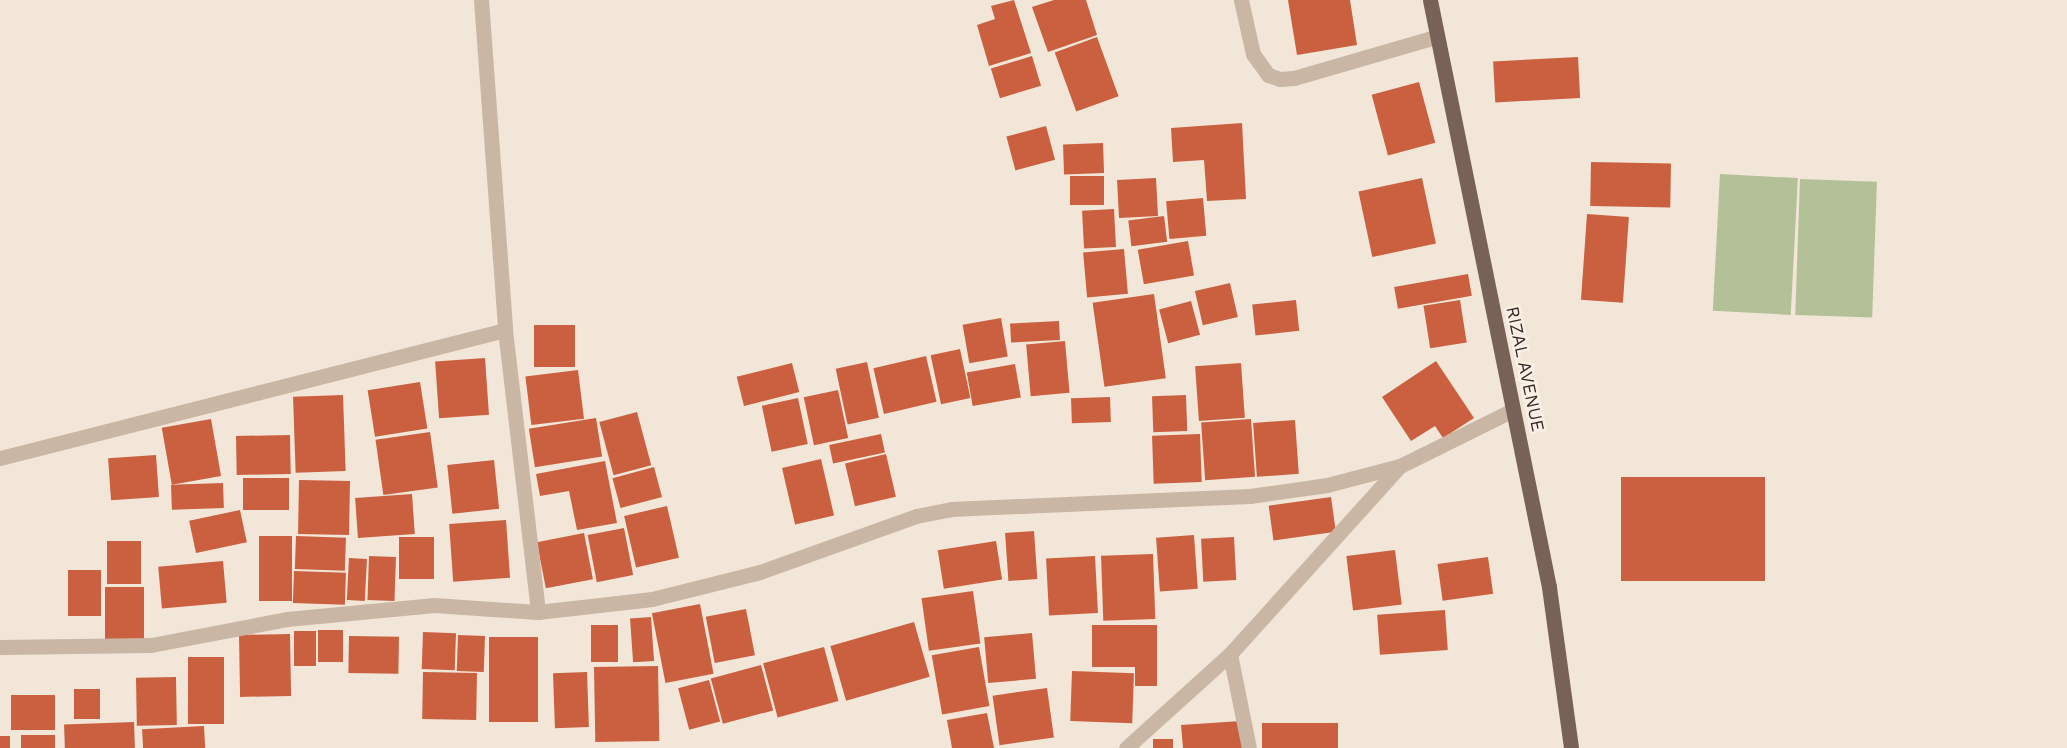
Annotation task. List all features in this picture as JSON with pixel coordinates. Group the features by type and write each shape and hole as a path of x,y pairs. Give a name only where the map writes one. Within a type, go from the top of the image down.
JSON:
{"main road":[{"name":"RIZAL AVENUE","path":"1430,0 1435,37 1549,587 1571,748"}],"street":[{"path":"481,0 505,330 538,612"},
{"path":"1241,0 1256,60 1268,75 1281,79 1435,37"},
{"path":"0,458 505,330"},
{"path":"0,647 151,645 286,619 434,605 538,612 652,599 760,572 916,516 951,509 1250,496 1327,485 1400,466 1513,410"},
{"path":"1126,748 1230,654 1400,466"},
{"path":"1230,654 1249,748"}],"green space":[{"path":"1720,174 1798,178 1791,315 1713,311"},
{"path":"1800,179 1877,182 1872,318 1795,315"}],"building":[{"path":"1014,0 1031,53 989,66 977,25 995,19 991,6"},
{"path":"1054,0 1086,0 1097,35 1048,52 1032,7"},
{"path":"1288,0 1350,0 1357,45 1297,55"},
{"path":"1097,37 1119,96 1076,112 1055,52"},
{"path":"1032,56 1041,86 1000,98 991,69"},
{"path":"1578,57 1580,98 1495,102 1493,61"},
{"path":"1419,82 1435,143 1388,156 1372,95"},
{"path":"1242,123 1246,199 1207,201 1204,160 1173,162 1171,128"},
{"path":"1046,126 1055,160 1015,170 1006,137"},
{"path":"1103,143 1104,173 1064,174 1063,144"},
{"path":"1591,162 1671,163 1670,207 1590,206"},
{"path":"1070,176 1104,176 1104,205 1070,205"},
{"path":"1156,178 1158,216 1119,218 1117,180"},
{"path":"1422,178 1436,244 1372,257 1358,192"},
{"path":"1203,198 1206,236 1169,239 1166,201"},
{"path":"1114,209 1116,247 1084,249 1082,211"},
{"path":"1587,214 1629,217 1623,303 1581,300"},
{"path":"1164,216 1167,242 1131,246 1128,220"},
{"path":"1188,241 1194,275 1144,284 1138,250"},
{"path":"1124,249 1128,294 1087,297 1083,253"},
{"path":"1468,274 1472,296 1398,309 1394,287"},
{"path":"1230,283 1238,317 1203,325 1195,291"},
{"path":"1154,294 1166,378 1104,387 1093,303"},
{"path":"1296,300 1299,331 1255,335 1252,305"},
{"path":"1460,300 1467,342 1430,348 1423,306"},
{"path":"1191,301 1200,335 1168,343 1159,310"},
{"path":"1001,318 1008,356 969,363 963,325"},
{"path":"1059,321 1060,340 1011,343 1010,324"},
{"path":"534,325 575,325 575,367 534,367"},
{"path":"1065,341 1070,393 1031,396 1026,344"},
{"path":"960,349 970,398 941,404 931,355"},
{"path":"926,356 937,402 884,414 873,368"},
{"path":"485,358 489,415 439,418 435,361"},
{"path":"1436,361 1474,418 1443,438 1435,426 1411,441 1382,397"},
{"path":"867,362 879,418 848,424 836,369"},
{"path":"792,363 799,392 744,406 737,377"},
{"path":"1241,363 1245,418 1199,421 1195,366"},
{"path":"1015,364 1021,397 973,406 967,373"},
{"path":"578,370 584,419 531,425 525,376"},
{"path":"420,382 427,428 375,437 368,390"},
{"path":"838,390 848,438 814,445 804,397"},
{"path":"343,395 346,471 296,473 293,397"},
{"path":"1186,395 1187,431 1153,432 1152,396"},
{"path":"1110,397 1111,422 1072,423 1071,398"},
{"path":"798,398 808,444 772,452 762,406"},
{"path":"637,412 651,465 614,475 599,422"},
{"path":"596,418 602,457 535,467 529,429"},
{"path":"211,419 221,476 172,485 162,428"},
{"path":"1251,419 1255,477 1205,480 1201,422"},
{"path":"1295,420 1299,474 1257,477 1253,423"},
{"path":"430,432 438,487 383,495 376,440"},
{"path":"881,434 885,453 833,464 829,445"},
{"path":"1200,434 1202,482 1154,484 1152,436"},
{"path":"290,435 291,474 237,475 236,436"},
{"path":"886,454 896,497 855,506 845,463"},
{"path":"156,455 159,497 111,500 108,458"},
{"path":"821,459 834,516 795,525 782,468"},
{"path":"494,460 499,509 452,514 447,465"},
{"path":"605,461 617,523 577,530 569,491 540,496 536,474"},
{"path":"654,467 662,497 620,508 612,478"},
{"path":"1621,477 1765,477 1765,581 1621,581"},
{"path":"243,478 289,478 289,510 243,510"},
{"path":"299,480 350,481 349,535 298,534"},
{"path":"223,483 224,508 172,510 171,485"},
{"path":"412,494 415,534 358,538 355,498"},
{"path":"1331,497 1336,532 1273,540 1269,506"},
{"path":"667,506 679,558 636,568 624,516"},
{"path":"240,510 247,542 196,553 189,521"},
{"path":"506,520 510,578 453,582 449,524"},
{"path":"624,528 633,575 597,582 588,535"},
{"path":"1034,531 1037,579 1008,581 1005,533"},
{"path":"584,533 593,579 546,588 537,542"},
{"path":"1194,535 1198,589 1160,592 1156,538"},
{"path":"259,536 292,536 292,601 259,601"},
{"path":"296,536 346,538 345,571 295,569"},
{"path":"399,537 434,537 434,579 399,579"},
{"path":"1234,537 1236,580 1203,582 1201,539"},
{"path":"107,541 141,541 141,584 107,584"},
{"path":"996,541 1002,580 944,589 938,550"},
{"path":"1395,550 1402,605 1353,611 1346,556"},
{"path":"1153,554 1155,619 1103,621 1101,556"},
{"path":"369,556 396,557 394,601 367,600"},
{"path":"1095,556 1098,613 1049,615 1046,559"},
{"path":"1488,557 1493,594 1443,601 1437,564"},
{"path":"349,558 367,559 365,601 347,600"},
{"path":"223,561 227,603 162,609 158,567"},
{"path":"68,570 101,570 101,616 68,616"},
{"path":"294,571 346,573 345,605 293,603"},
{"path":"105,587 144,587 144,639 105,639"},
{"path":"973,591 980,643 929,651 922,598"},
{"path":"700,604 714,674 665,683 652,613"},
{"path":"746,609 755,655 715,663 706,617"},
{"path":"1445,610 1448,650 1380,655 1377,615"},
{"path":"651,617 654,661 633,662 630,618"},
{"path":"914,622 930,677 846,701 830,646"},
{"path":"591,625 618,625 618,662 591,662"},
{"path":"1092,625 1157,625 1157,686 1135,686 1135,667 1092,667"},
{"path":"318,630 343,630 343,662 318,662"},
{"path":"294,631 316,631 316,666 294,666"},
{"path":"423,632 456,633 455,670 422,669"},
{"path":"1032,633 1036,679 988,683 984,637"},
{"path":"290,634 291,696 240,697 239,635"},
{"path":"458,635 485,636 484,672 457,671"},
{"path":"349,636 399,637 398,674 348,673"},
{"path":"489,637 538,637 538,722 489,722"},
{"path":"824,647 838,701 778,717 763,663"},
{"path":"979,647 989,706 942,714 932,655"},
{"path":"188,657 224,657 224,724 188,724"},
{"path":"761,665 773,710 723,724 711,678"},
{"path":"658,666 659,741 595,742 594,667"},
{"path":"1072,671 1134,673 1132,723 1070,721"},
{"path":"423,672 477,673 476,720 422,719"},
{"path":"587,672 589,727 555,728 553,673"},
{"path":"176,677 177,725 137,726 136,678"},
{"path":"709,680 720,722 689,730 678,688"},
{"path":"1047,688 1054,738 999,745 993,696"},
{"path":"74,689 100,689 100,719 74,719"},
{"path":"11,695 55,695 55,730 11,730"},
{"path":"987,713 994,748 952,748 947,720"},
{"path":"1241,721 1243,748 1183,748 1181,725"},
{"path":"134,722 135,748 65,748 64,724"},
{"path":"1262,723 1338,723 1338,748 1262,748"},
{"path":"204,726 205,748 143,748 142,729"},
{"path":"21,735 55,735 55,748 21,748"},
{"path":"0,736 10,736 10,748 0,748"},
{"path":"1153,739 1173,739 1173,748 1153,748"}]}
